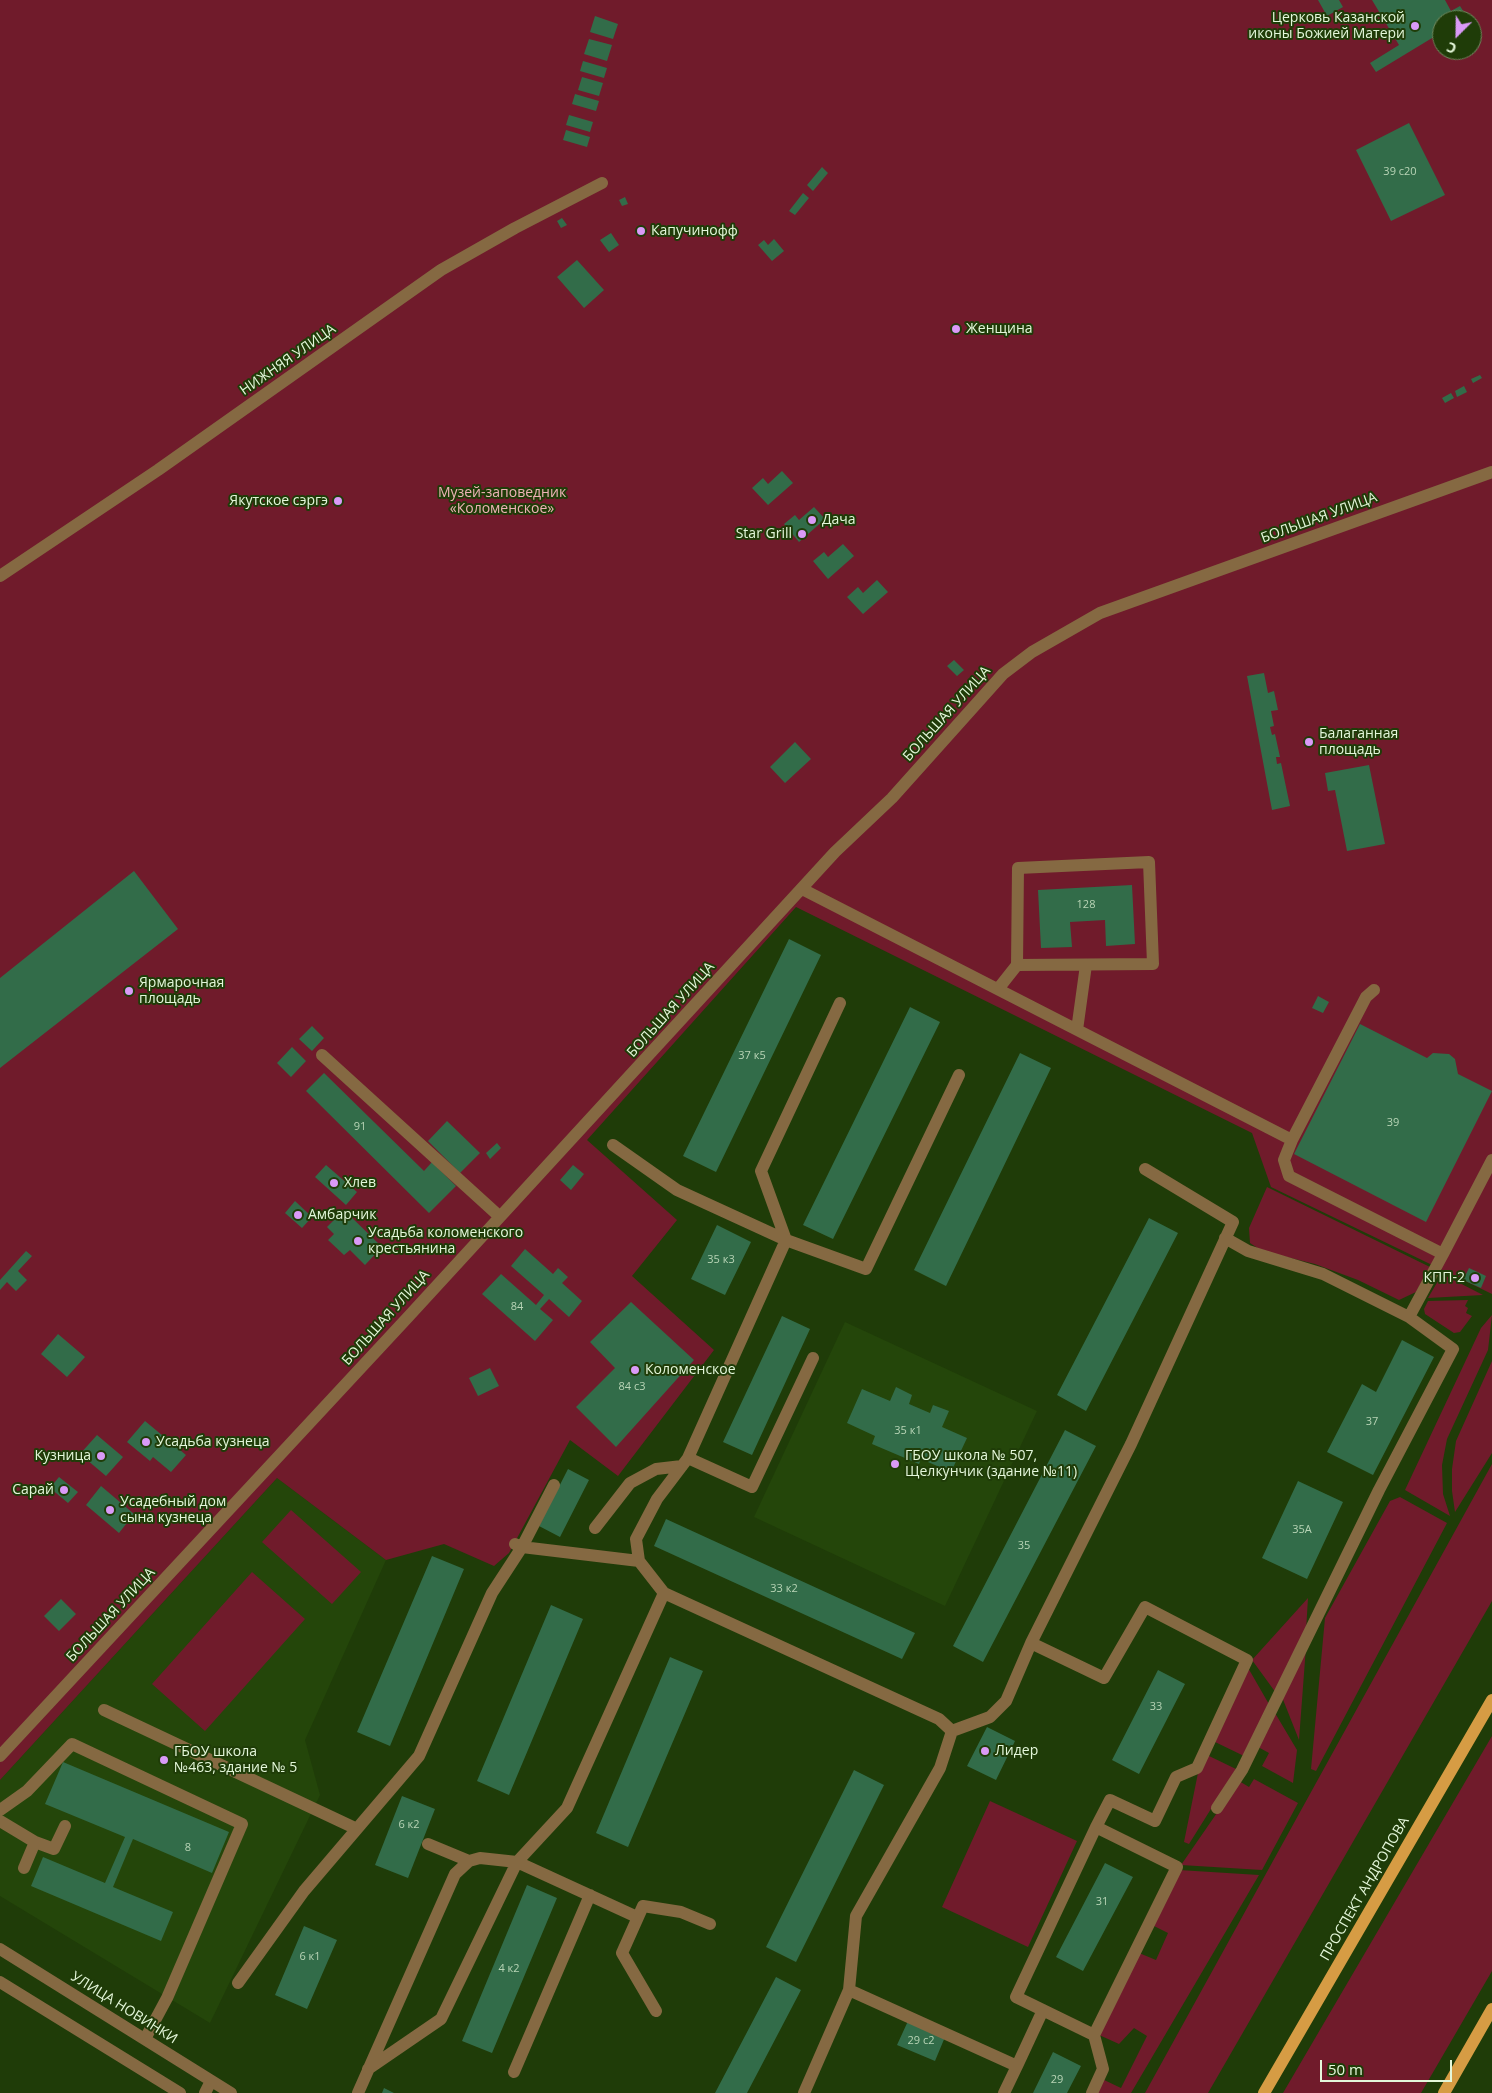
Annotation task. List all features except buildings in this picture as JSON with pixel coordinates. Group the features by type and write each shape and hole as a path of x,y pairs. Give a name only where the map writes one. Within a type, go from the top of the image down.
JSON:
{"main road":[{"name":"ПРОСПЕКТ АНДРОПОВА","path":"1264,2093 1492,1700"},
{"path":"1444,2093 1492,2009"}],"street":[{"name":"НИЖНЯЯ УЛИЦА","path":"0,576 158,470 441,270 602,183"},
{"name":"БОЛЬШАЯ УЛИЦА","path":"0,1756 802,890 835,852 892,798 1002,674 1032,652 1100,613 1492,472"},
{"path":"998,989 1017,965 1018,868 1149,862 1153,964 1017,965"},
{"path":"802,890 1292,1140"},
{"path":"1077,1030 1086,964"},
{"path":"1374,990 1366,998 1292,1140 1284,1160 1289,1176 1444,1254"},
{"path":"840,1003 761,1172 786,1240 685,1462 657,1499 636,1540 639,1561 664,1593 939,1719 952,1731"},
{"path":"322,1055 499,1216"},
{"path":"613,1145 677,1190 786,1240 866,1269 959,1075"},
{"path":"1409,1317 1492,1160"},
{"path":"952,1731 990,1717 1006,1700 1031,1643 1131,1444 1233,1222 1145,1169"},
{"path":"1217,1808 1242,1770 1379,1490 1453,1349 1409,1317 1324,1274 1248,1251 1225,1238"},
{"path":"595,1528 630,1483 656,1470 685,1462 752,1487 813,1358"},
{"path":"238,1983 304,1891 418,1756 492,1593 554,1485"},
{"path":"518,1545 639,1561"},
{"path":"368,2070 441,2019 517,1862 567,1808 664,1593"},
{"path":"1031,1643 1104,1678 1145,1607 1247,1660 1197,1768 1176,1777 1155,1821 1110,1800 1016,1997 1094,2035"},
{"path":"104,1710 357,1829"},
{"path":"810,2091 849,1990 856,1916 940,1768 952,1731"},
{"path":"0,1810 27,1791 72,1744 242,1824 167,1998 144,2039"},
{"path":"0,1821 35,1842 54,1849 65,1826"},
{"path":"1092,2093 1103,2069 1094,2035 1177,1867 1096,1827"},
{"path":"24,1868 35,1842"},
{"path":"428,1844 469,1861"},
{"path":"358,2093 442,1899 455,1874 469,1861 480,1858 517,1862 637,1916"},
{"path":"514,2072 590,1895"},
{"path":"656,2011 622,1953 643,1906 681,1912 710,1924"},
{"name":"УЛИЦА НОВИНКИ","path":"0,1949 231,2093"},
{"path":"0,1982 180,2093"},
{"path":"849,1990 1017,2066"},
{"path":"1004,2093 1043,2010"},
{"path":"204,2093 211,2081"}],"shaded area":[{"name":"ГБОУ школа № 507, Щелкунчик (здание №11)","path":"845,1322 1037,1411 945,1606 754,1517"},
{"name":"ГБОУ школа №463, здание № 5","path":"277,1478 386,1560 305,1740 320,1795 210,2023 0,1896 0,1780"}],"green space":[{"name":"Музей-заповедник «Коломенское»","path":"0,0 1492,0 1492,1294 1271,1187 1252,1133 796,907 587,1140 677,1220 632,1276 714,1350 618,1476 570,1440 509,1553 494,1566 444,1544 386,1560 277,1478 0,1780"},
{"path":"1267,1187 1430,1267 1416,1292 1399,1300 1358,1280 1315,1264 1262,1251 1250,1243 1249,1228"},
{"path":"1442,1274 1483,1295 1428,1298"},
{"path":"1468,1300 1465,1306 1468,1308 1466,1313 1472,1316 1460,1332 1454,1333 1425,1314 1424,1309 1428,1301"},
{"path":"1492,1315 1488,1350 1447,1439 1442,1465 1443,1494 1450,1516 1405,1490 1481,1328"},
{"path":"1492,1361 1492,1453 1455,1512 1452,1491 1452,1469 1456,1441"},
{"path":"1492,1464 1492,1601 1208,2093 1145,2093"},
{"path":"1400,1497 1447,1523 1316,1771 1311,1769 1325,1618 1390,1501"},
{"path":"291,1510 361,1572 332,1604 262,1542"},
{"path":"252,1572 305,1619 205,1731 152,1684"},
{"path":"1308,1598 1306,1631 1276,1693 1252,1660"},
{"path":"1306,1647 1299,1740 1282,1697"},
{"path":"1247,1666 1270,1706 1244,1756 1213,1741"},
{"path":"1275,1713 1297,1750 1293,1783 1262,1766 1269,1753 1258,1747"},
{"path":"1492,1736 1492,1971 1421,2093 1283,2093"},
{"path":"1207,1755 1236,1769 1189,1844 1184,1842 1198,1773"},
{"path":"1254,1779 1298,1803 1262,1870 1181,1865 1239,1781 1249,1787"},
{"path":"990,1801 1077,1841 1028,1947 942,1907"},
{"path":"1179,1870 1259,1875 1131,2093 1096,2093 1102,2079 1121,2088 1147,2036 1134,2028 1119,2044 1097,2034 1139,1953 1156,1960 1168,1933 1152,1925"}],"place":[{"name":"Церковь Казанской иконы Божией Матери","path":"1415,26"},
{"name":"Капучинофф","path":"641,231"},
{"name":"Женщина","path":"956,329"},
{"name":"Якутское сэргэ","path":"338,501"},
{"name":"Дача","path":"812,520"},
{"name":"Star Grill","path":"802,534"},
{"name":"Балаганная площадь","path":"1309,742"},
{"name":"Ярмарочная площадь","path":"129,991"},
{"name":"Хлев","path":"334,1183"},
{"name":"Амбарчик","path":"298,1215"},
{"name":"Усадьба коломенского крестьянина","path":"358,1241"},
{"name":"КПП-2","path":"1475,1278"},
{"name":"Коломенское","path":"635,1370"},
{"name":"Усадьба кузнеца","path":"146,1442"},
{"name":"Кузница","path":"101,1456"},
{"name":"ГБОУ школа № 507, Щелкунчик (здание №11)","path":"895,1464"},
{"name":"Сарай","path":"64,1490"},
{"name":"Усадебный дом сына кузнеца","path":"110,1510"},
{"name":"Лидер","path":"985,1751"},
{"name":"ГБОУ школа №463, здание № 5","path":"164,1760"}]}
